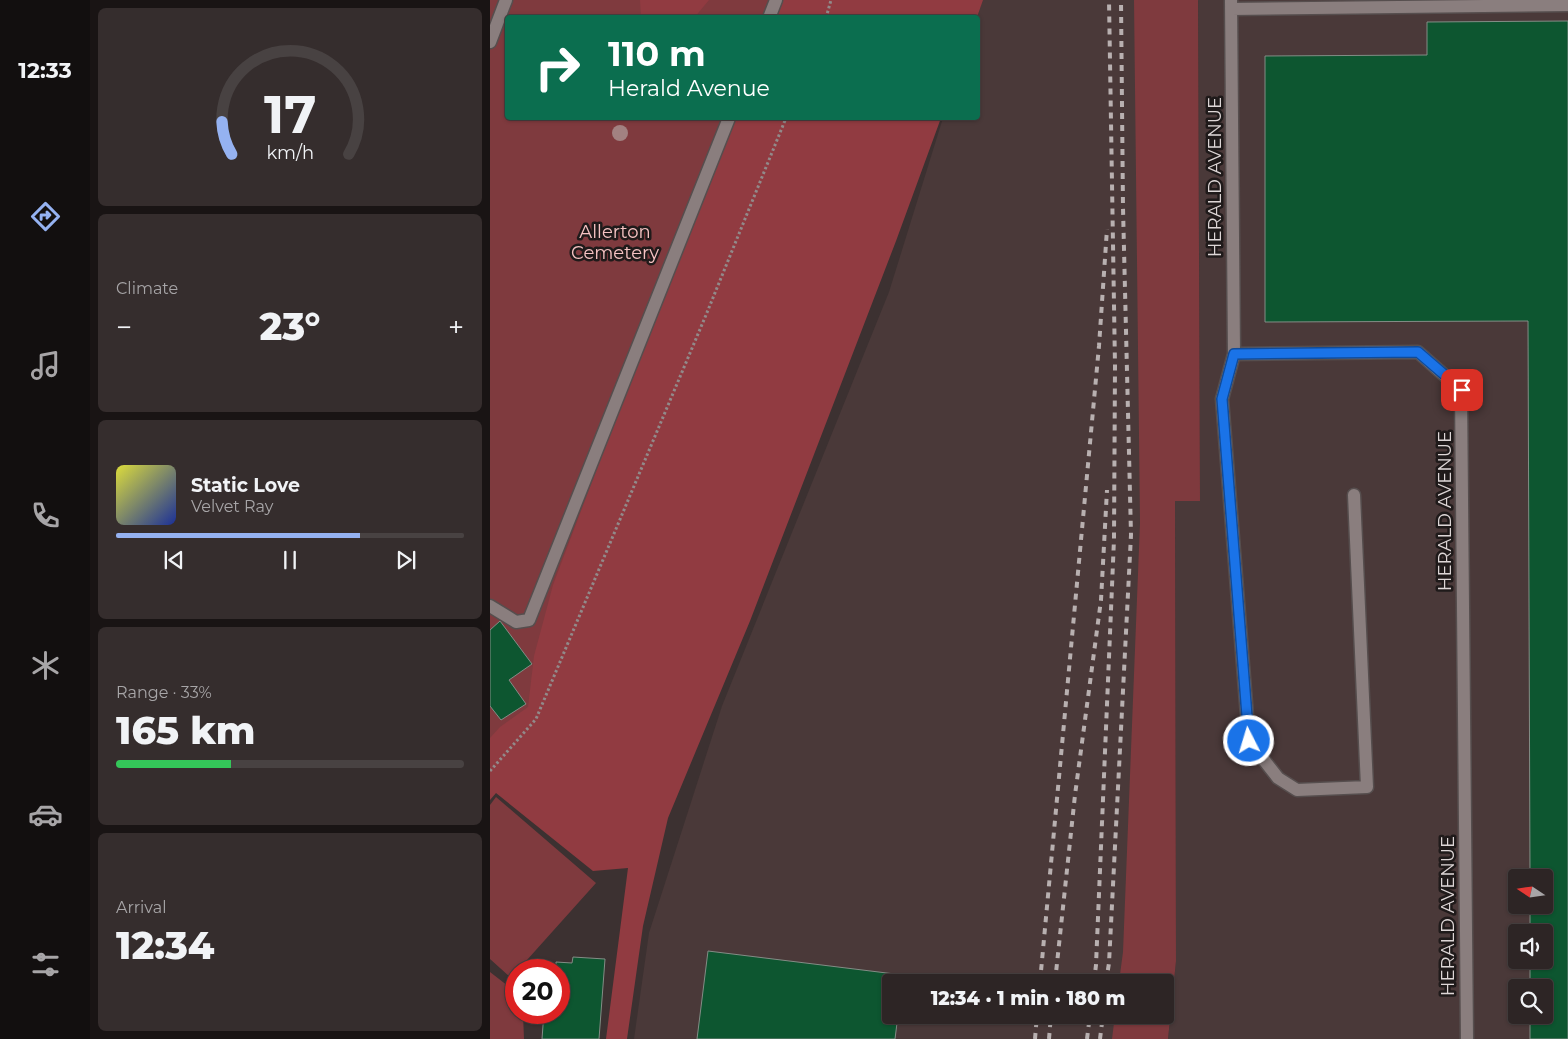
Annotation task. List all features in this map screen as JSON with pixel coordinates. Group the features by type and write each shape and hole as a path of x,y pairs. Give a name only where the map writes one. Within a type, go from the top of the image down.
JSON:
{"lane":[{"path":"490,42 506,0"},
{"path":"770,15 776,0"},
{"path":"1231,4 1568,5"},
{"name":"HERALD AVENUE","path":"1231,4 1234,354 1418,352 1462,390 1467,1039"},
{"path":"490,606 516,622 529,620 728,120"},
{"path":"1234,354 1222,399 1249,741 1278,778 1297,790 1367,788 1354,495"}],"path":[{"path":"827,15 832,0"},
{"path":"490,771 536,720 698,334 785,120"}],"shaded area":[{"path":"640,0 709,0 696,15 641,15"},
{"path":"782,0 983,0 978,15 776,15"},
{"path":"979,0 1174,0 1176,501 1200,501 1198,0 1568,0 1568,1039 1168,1039 1170,1024 1174,1024 1176,961 1175,512 1140,974 882,974 882,1024 1133,1024 1131,1039 634,1039 649,933 722,706 889,292 942,120 980,120 980,15 974,15"},
{"path":"735,120 940,120 896,241 750,621 668,818 643,926 627,1039 606,1039 628,868 593,871 496,793 490,800 490,738 500,727 528,707 534,656 553,585 612,429"}],"green space":[{"name":"Allerton Cemetery","path":"490,0 869,0 864,15 505,15 505,120 815,120 490,786"},
{"path":"1134,0 1198,0 1200,501 1175,501 1176,961 1174,980 1174,974 1120,974 1123,952 1140,523"},
{"path":"496,797 596,883 528,959 505,959 505,973 490,959 490,805"},
{"path":"490,972 505,984 505,1024 523,1024 524,1039 490,1039"},
{"path":"1114,1024 1170,1024 1168,1039 1112,1039"}],"building":[{"path":"1568,21 1568,1039 1530,1039 1530,1024 1553,1024 1553,979 1530,979 1530,969 1553,969 1553,924 1530,924 1530,914 1553,914 1553,869 1530,869 1528,321 1265,322 1265,56 1427,55 1427,22"},
{"path":"500,621 532,664 509,680 526,704 501,720 490,706 490,630"},
{"path":"708,951 895,974 882,974 882,1024 897,1024 895,1039 697,1039"},
{"path":"573,957 605,959 599,1039 542,1039 543,1024 570,1024 570,963 572,963"}],"railway":[{"path":"1095,974 1114,539 1115,366 1109,0"},
{"path":"1107,974 1131,535 1123,208 1121,0"},
{"path":"1041,974 1099,346 1107,229"},
{"path":"1056,974 1075,795 1101,600 1107,490"},
{"path":"1035,1039 1036,1024"},
{"path":"1049,1039 1050,1024"},
{"path":"1087,1039 1089,1024"},
{"path":"1100,1039 1102,1024"}],"route":[{"path":"1249,741 1222,399 1234,354 1418,352 1462,390"}]}
